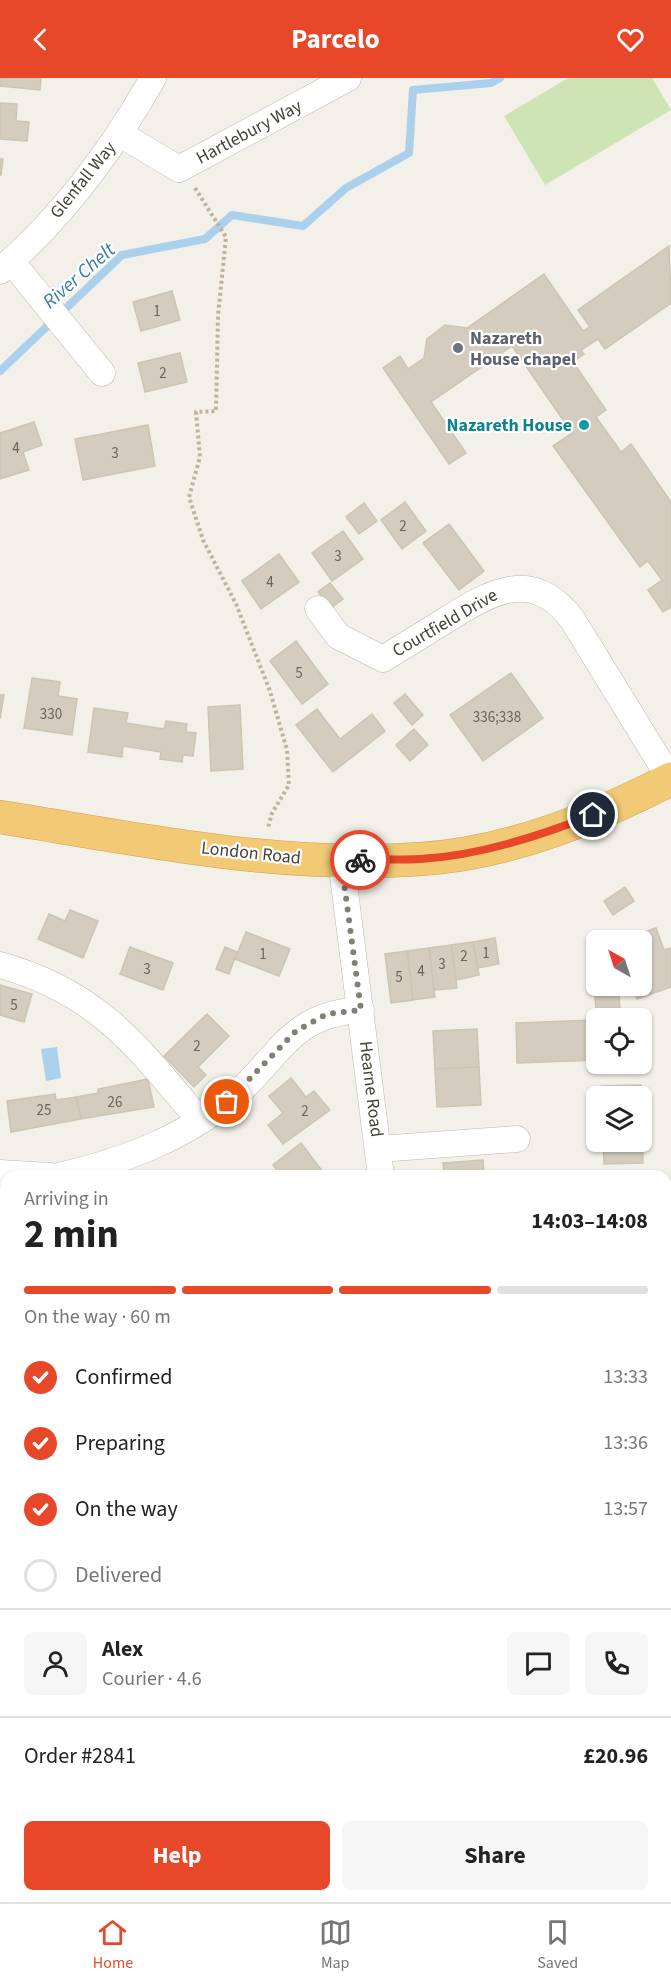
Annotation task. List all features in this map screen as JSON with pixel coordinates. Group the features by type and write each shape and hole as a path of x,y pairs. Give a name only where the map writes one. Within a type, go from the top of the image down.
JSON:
{"highway":[{"name":"London Road","path":"0,817 259,858 421,859 473,851 577,822 627,802 671,779"}],"street":[{"name":"Glenfall Way","path":"6,266 57,214 120,134 153,78"},
{"name":"Hartlebury Way","path":"120,134 179,169 348,78"},
{"path":"6,266 46,303 102,373"},
{"name":"Courtfield Drive","path":"318,609 338,636 383,659 493,593 517,588 543,594 564,609 572,619 671,779"},
{"name":"Hearne Road","path":"341,860 380,1170"},
{"path":"0,965 44,981 97,1011 122,1030 200,1121"},
{"path":"80,1170 136,1154 200,1121 227,1102 296,1031 327,1014 361,1010"},
{"path":"378,1149 517,1139"}],"path":[{"path":"206,205 226,237 218,316 216,411 196,412 200,457 189,497 202,540 236,604 270,691 287,750 289,785 272,813 259,858"}],"green space":[{"path":"568,78 652,78 671,110 545,185 504,116"}],"water":[{"path":"57,1047 61,1078 46,1081 41,1049"}],"building":[{"path":"0,78 41,78 40,90 0,86"},
{"path":"0,103 17,104 16,121 29,122 27,141 0,139"},
{"path":"0,159 3,159 1,175 0,175"},
{"name":"Nazareth House","path":"669,246 671,303 605,349 598,339 581,350 584,354 573,362 606,410 596,417 621,452 631,444 671,502 671,607 663,612 648,590 662,580 648,561 640,567 553,446 572,433 512,346 431,402 466,453 449,464 383,368 400,356 408,369 424,358 427,339 445,325 467,328 544,274 583,331 590,327 578,310"},
{"path":"172,291 180,320 141,331 133,302"},
{"path":"180,353 187,382 145,392 138,363"},
{"path":"34,422 42,445 23,452 29,470 0,479 0,433"},
{"path":"148,425 155,466 83,480 75,439"},
{"path":"405,502 426,531 402,549 381,520"},
{"path":"364,503 377,521 359,534 346,517"},
{"path":"449,524 484,571 459,590 423,543"},
{"path":"343,531 363,559 332,581 312,553"},
{"path":"279,554 299,582 261,609 242,581"},
{"path":"330,583 343,599 331,608 318,592"},
{"path":"296,641 328,684 302,704 270,661"},
{"path":"511,673 543,718 483,761 450,715"},
{"path":"32,678 60,682 58,696 77,699 72,735 24,728"},
{"path":"405,694 423,715 412,725 394,703"},
{"path":"0,695 4,695 0,719"},
{"path":"240,705 243,769 211,771 208,707"},
{"path":"94,708 128,713 126,723 164,729 166,721 187,724 186,732 196,733 193,756 183,755 182,762 160,759 161,752 123,746 122,757 88,752"},
{"path":"317,709 340,739 372,714 385,731 333,772 296,725"},
{"path":"414,729 428,745 410,761 396,745"},
{"path":"625,887 634,901 613,915 604,901"},
{"path":"70,910 98,921 83,958 38,939 49,914 65,921"},
{"path":"656,928 664,950 671,948 671,987 652,994 652,930 650,930"},
{"path":"246,932 290,949 279,976 235,959"},
{"path":"495,938 499,964 477,968 473,942"},
{"path":"473,942 479,975 456,980 451,945"},
{"path":"451,945 457,988 434,990 429,948"},
{"path":"130,947 173,963 163,990 120,974"},
{"path":"225,947 237,952 229,974 216,969"},
{"path":"429,948 435,997 413,1000 407,951"},
{"path":"407,951 413,1000 391,1003 385,954"},
{"path":"0,985 32,994 24,1022 0,1015"},
{"path":"595,996 619,996 620,1008 596,1008"},
{"path":"207,1014 229,1036 198,1067 206,1075 194,1087 164,1056"},
{"path":"586,1020 586,1060 517,1063 516,1023"},
{"path":"477,1029 479,1067 435,1069 433,1031"},
{"path":"479,1067 481,1105 437,1107 435,1069"},
{"path":"291,1078 306,1097 314,1091 330,1110 283,1144 268,1125 283,1113 269,1096"},
{"path":"148,1079 154,1107 81,1119 76,1097 98,1093 98,1089"},
{"path":"55,1094 56,1100 76,1097 81,1119 11,1132 7,1101"},
{"path":"301,1143 321,1170 277,1170 273,1165"},
{"path":"603,1152 643,1152 643,1163 604,1164"},
{"path":"483,1160 484,1170 444,1170 443,1163"}],"waterway":[{"name":"River Chelt","path":"0,371 122,255 205,239 232,215 303,226 346,188 409,153 413,90 491,83 500,78"}],"way so far":[{"path":"227,1102 296,1031 327,1014 361,1010 341,860 360,860"}],"place":[{"name":"Nazareth House chapel","path":"458,348"},
{"name":"Nazareth House","path":"584,425"}],"route":[{"path":"360,860 421,859 473,851 525,838 593,815"}]}
